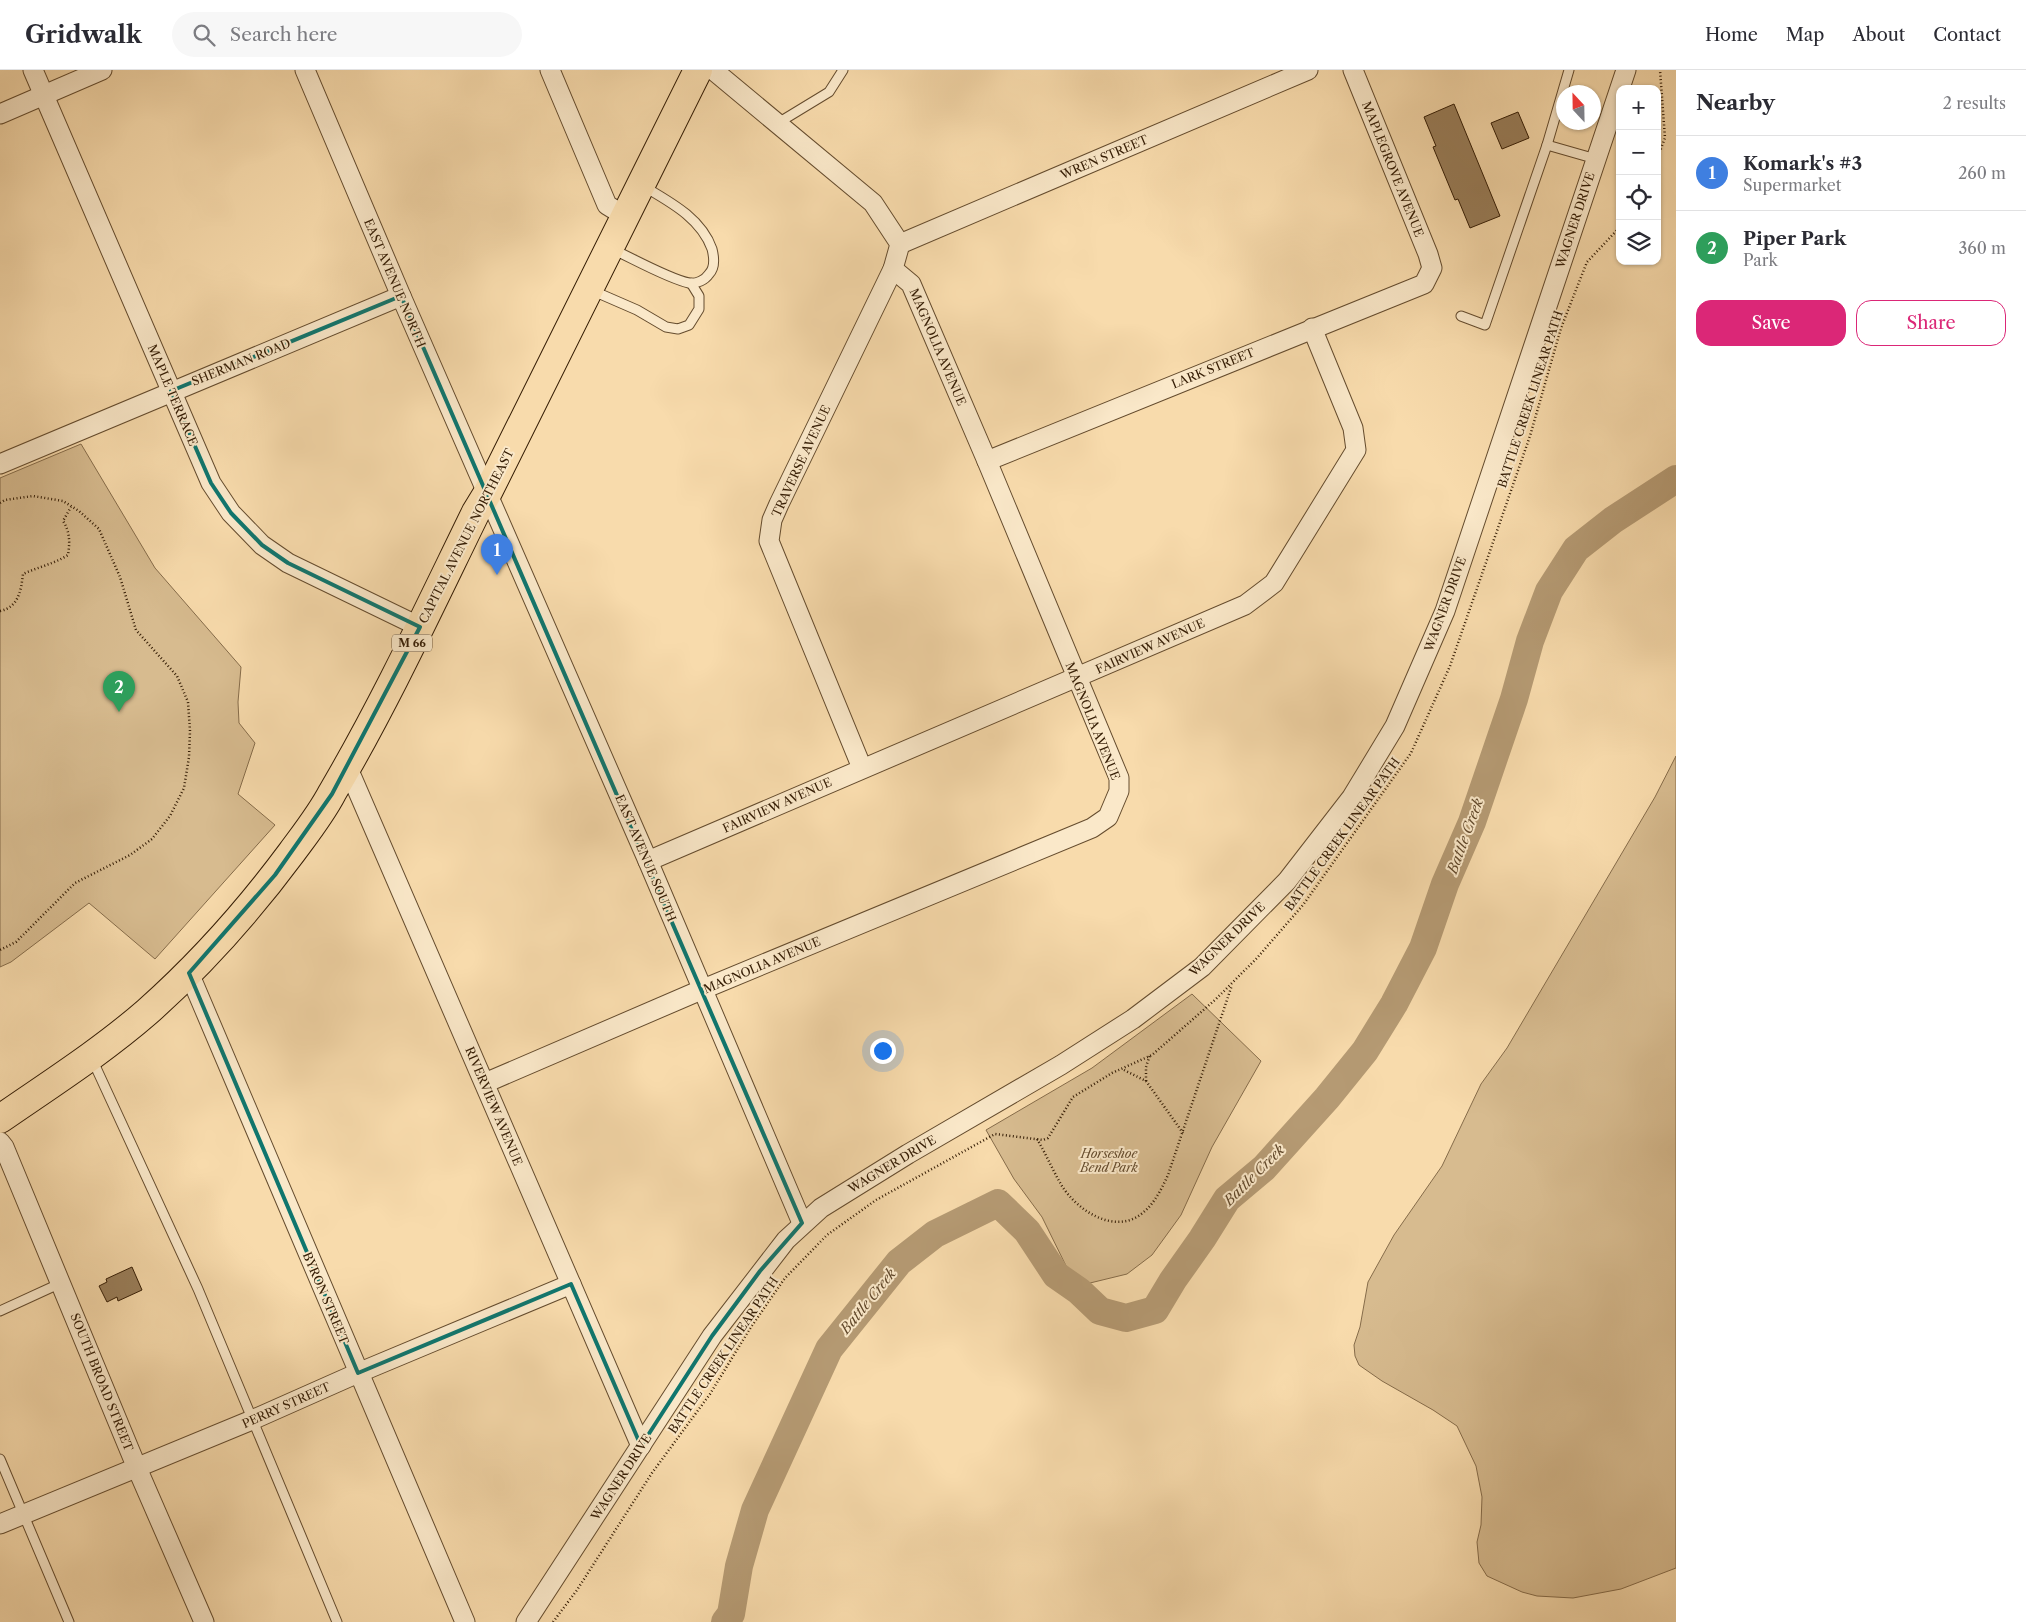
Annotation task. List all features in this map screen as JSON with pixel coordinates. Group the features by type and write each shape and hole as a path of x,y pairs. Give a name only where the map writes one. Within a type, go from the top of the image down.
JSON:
{"main road":[{"name":"CAPITAL AVENUE NORTHEAST","path":"0,1120 91,1056 146,1013 189,973 228,932 275,875 332,794 420,627 698,70"}],"street":[{"name":"MAPLE TERRACE","path":"32,70 211,483 231,513 262,545 288,563 420,627"},
{"path":"0,114 102,70"},
{"name":"EAST AVENUE NORTH","path":"306,70 487,494"},
{"path":"550,70 607,205 625,216"},
{"path":"713,70 873,204 900,244 893,269"},
{"name":"WREN STREET","path":"900,244 1308,70"},
{"name":"MAPLEGROVE AVENUE","path":"1353,70 1432,268"},
{"name":"WAGNER DRIVE","path":"526,1622 712,1336 760,1271 802,1223 821,1208 908,1154 1061,1065 1133,1019 1202,967 1287,881 1352,797 1394,726 1445,611 1626,70"},
{"name":"LARK STREET","path":"987,461 1424,284 1432,268"},
{"name":"MAGNOLIA AVENUE","path":"485,1083 701,990 1092,828 1108,817 1119,791 1119,778 911,284 893,269"},
{"name":"TRAVERSE AVENUE","path":"862,768 769,541 772,520 779,504 893,269"},
{"name":"SHERMAN ROAD","path":"0,464 401,296"},
{"name":"FAIRVIEW AVENUE","path":"648,862 862,768 1245,605 1274,583 1356,450 1354,428 1312,328"},
{"name":"EAST AVENUE SOUTH","path":"487,494 648,862 802,1223"},
{"name":"RIVERVIEW AVENUE","path":"347,766 641,1446"},
{"name":"BYRON STREET","path":"189,973 465,1622"},
{"name":"SOUTH BROAD STREET","path":"0,1142 4,1147 137,1468 204,1622"},
{"name":"PERRY STREET","path":"0,1524 252,1420 358,1373 570,1284"}],"lane":[{"path":"778,123 829,92 843,70"},
{"path":"1461,316 1485,325 1547,145 1569,70"},
{"path":"1547,145 1596,159"},
{"path":"610,248 691,283 704,280 712,272 714,256 708,238 699,225 673,204 641,185"},
{"path":"589,289 637,310 666,327 678,329 689,325 699,309 699,296 691,283"},
{"path":"91,1056 198,1289 337,1622"},
{"path":"0,1311 61,1283"},
{"path":"0,1459 69,1622"}],"path":[{"path":"1660,70 1665,138 1661,148"},
{"name":"BATTLE CREEK LINEAR PATH","path":"553,1622 577,1590 652,1474 710,1394 751,1327 785,1278 827,1235 876,1200 996,1134 1018,1135 1043,1140 1048,1138 1074,1097 1112,1073 1150,1055 1257,958 1303,906 1411,753 1450,666 1530,436 1561,328 1587,262 1616,231"},
{"path":"0,502 34,496 62,501 99,529 120,577 136,630 177,676 188,702 189,757 184,788 170,816 152,838 130,855 75,883 16,942 0,950"},
{"path":"0,611 6,610 18,600 23,574 39,566 56,562 68,555 70,540 67,527 63,521 71,506"},
{"path":"1037,1139 1062,1187 1076,1203 1098,1218 1116,1222 1132,1220 1141,1214 1155,1200 1168,1175 1232,982"},
{"path":"1146,1081 1146,1067 1150,1055"},
{"path":"1122,1069 1146,1081 1183,1133"}],"highlighted area":[{"path":"401,296 802,1223 760,1271 712,1336 641,1446 571,1284 358,1373 189,973 275,875 332,794 420,627 288,563 262,545 231,513 211,483 171,391"}],"green space":[{"path":"81,444 155,568 241,667 238,702 239,723 255,743 238,794 275,825 155,959 89,903 11,962 0,967 0,478"},
{"path":"1676,756 1676,1568 1621,1589 1573,1598 1537,1596 1522,1592 1487,1576 1479,1563 1477,1542 1481,1525 1482,1497 1476,1466 1457,1426 1359,1365 1355,1356 1354,1345 1360,1327 1368,1282 1394,1235 1442,1166 1481,1084 1507,1048 1655,797"},
{"name":"Horseshoe Bend Park","path":"1192,994 1261,1061 1212,1147 1181,1215 1152,1255 1127,1274 1090,1283 1072,1278 1042,1217 1014,1179 986,1130 1092,1068"}],"building":[{"path":"1454,104 1500,216 1470,228 1458,199 1455,200 1433,147 1436,146 1424,117"},
{"path":"1518,112 1529,138 1502,149 1491,123"},
{"path":"132,1267 142,1290 118,1301 117,1297 107,1302 99,1286 107,1282 106,1279"}],"waterway":[{"name":"Battle Creek","path":"725,1622 731,1614 739,1566 755,1510 829,1349 899,1262 935,1234 998,1203 1027,1231 1056,1275 1079,1291 1100,1311 1126,1318 1155,1310 1227,1199 1264,1168 1327,1098 1365,1051 1394,1004 1423,948 1445,884 1472,822 1514,699 1530,641 1549,591 1576,549 1613,520 1676,479"}],"place":[{"name":"Komark's #3","path":"497,575"},
{"name":"Piper Park","path":"119,712"}]}
